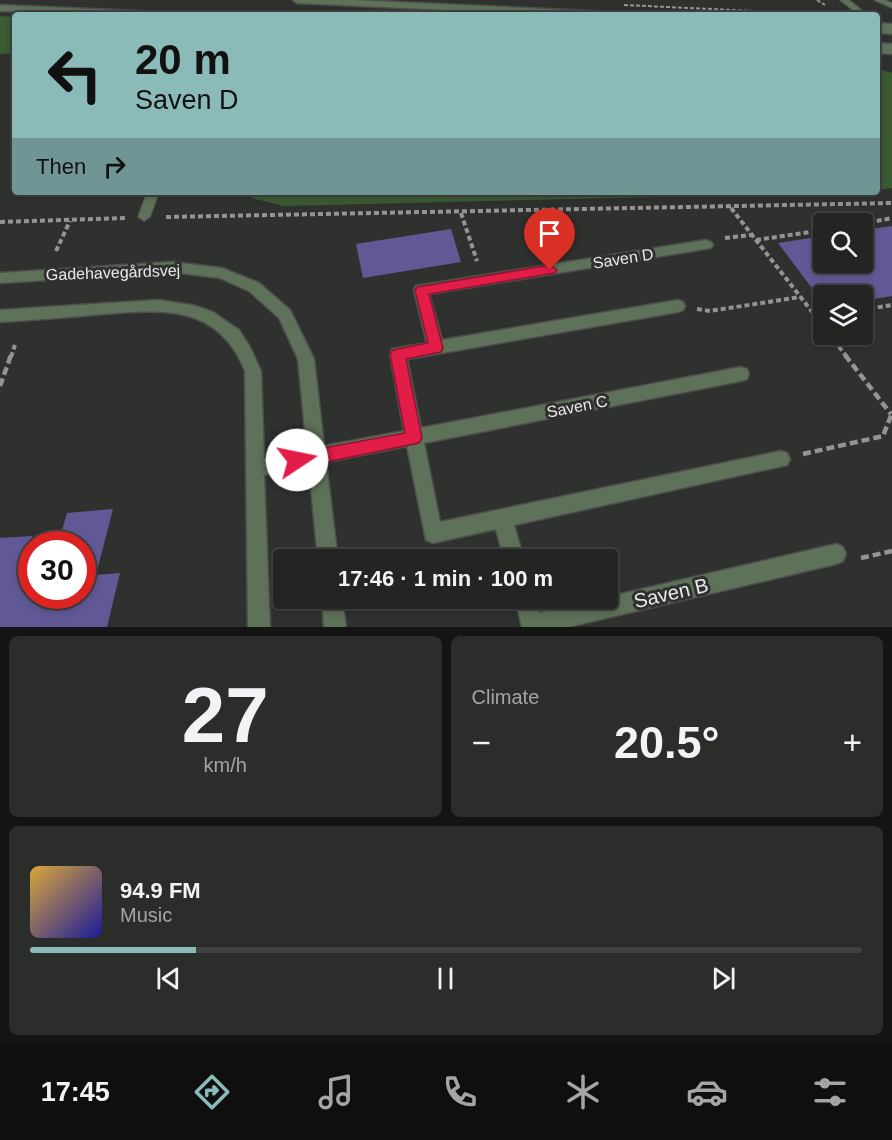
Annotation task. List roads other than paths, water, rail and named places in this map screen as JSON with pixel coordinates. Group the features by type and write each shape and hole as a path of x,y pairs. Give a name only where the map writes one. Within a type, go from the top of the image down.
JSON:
{"street":[{"path":"297,0 547,12"},
{"path":"0,8 90,12"},
{"name":"Saven D","path":"436,348 421,290 706,245"},
{"name":"Gadehavegårdsvej","path":"0,278 172,267 222,273 254,287 285,314 306,359 327,549"},
{"path":"0,316 145,306 179,307 205,314 225,326 243,346 253,371 259,627"},
{"path":"678,306 398,354 433,533 781,459"},
{"name":"Saven C","path":"255,468 741,374"},
{"path":"503,518 511,549"},
{"name":"Saven B","path":"528,609 533,626 836,554"},
{"path":"333,609 335,627"}],"lane":[{"path":"844,0 860,12"},
{"path":"878,0 892,6"},
{"path":"144,217 152,195"}]}
